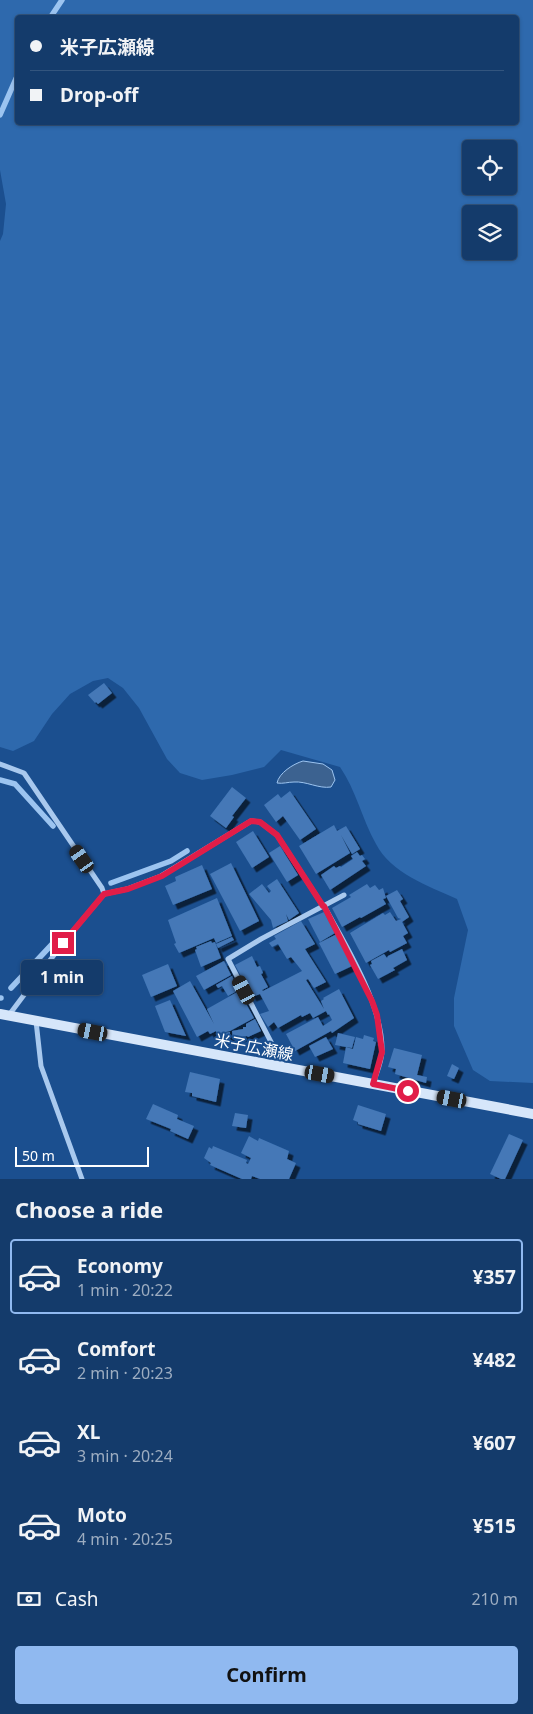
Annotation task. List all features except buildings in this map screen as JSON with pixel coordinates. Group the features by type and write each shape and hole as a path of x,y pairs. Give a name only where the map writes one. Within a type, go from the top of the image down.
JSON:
{"main road":[{"name":"米子広瀬線","path":"4,1015 533,1114"}],"street":[{"path":"0,764 24,773 102,888 104,894"},
{"path":"4,1015 104,894 128,889 162,876 251,821 260,822 277,835 324,906 351,957 377,1015 382,1052 373,1084"},
{"path":"284,1068 228,959 261,939 344,895"},
{"path":"36,1021 41,1066 82,1179"}],"shaded area":[{"path":"0,0 533,0 533,1083 490,1081 473,1070 454,1026 454,998 468,930 457,899 401,871 383,854 371,834 346,776 340,767 281,750 264,767 232,775 202,780 180,773 167,759 139,708 123,688 108,678 93,681 70,694 52,714 34,741 13,751 0,747 0,241 3,234 6,204 0,170"},
{"path":"303,761 323,764 332,770 335,780 331,787 299,782 277,783 280,776 287,769"}],"waterway":[{"path":"52,15 62,0"},
{"path":"0,115 15,81"},
{"path":"0,780 15,784 53,826"},
{"path":"111,883 171,861 187,851"},
{"path":"11,988 56,940"}],"route":[{"path":"63,943 104,894 128,889 162,876 251,821 260,822 277,835 324,906 340,933 372,1001 377,1015 382,1052 373,1084 408,1091"}]}
